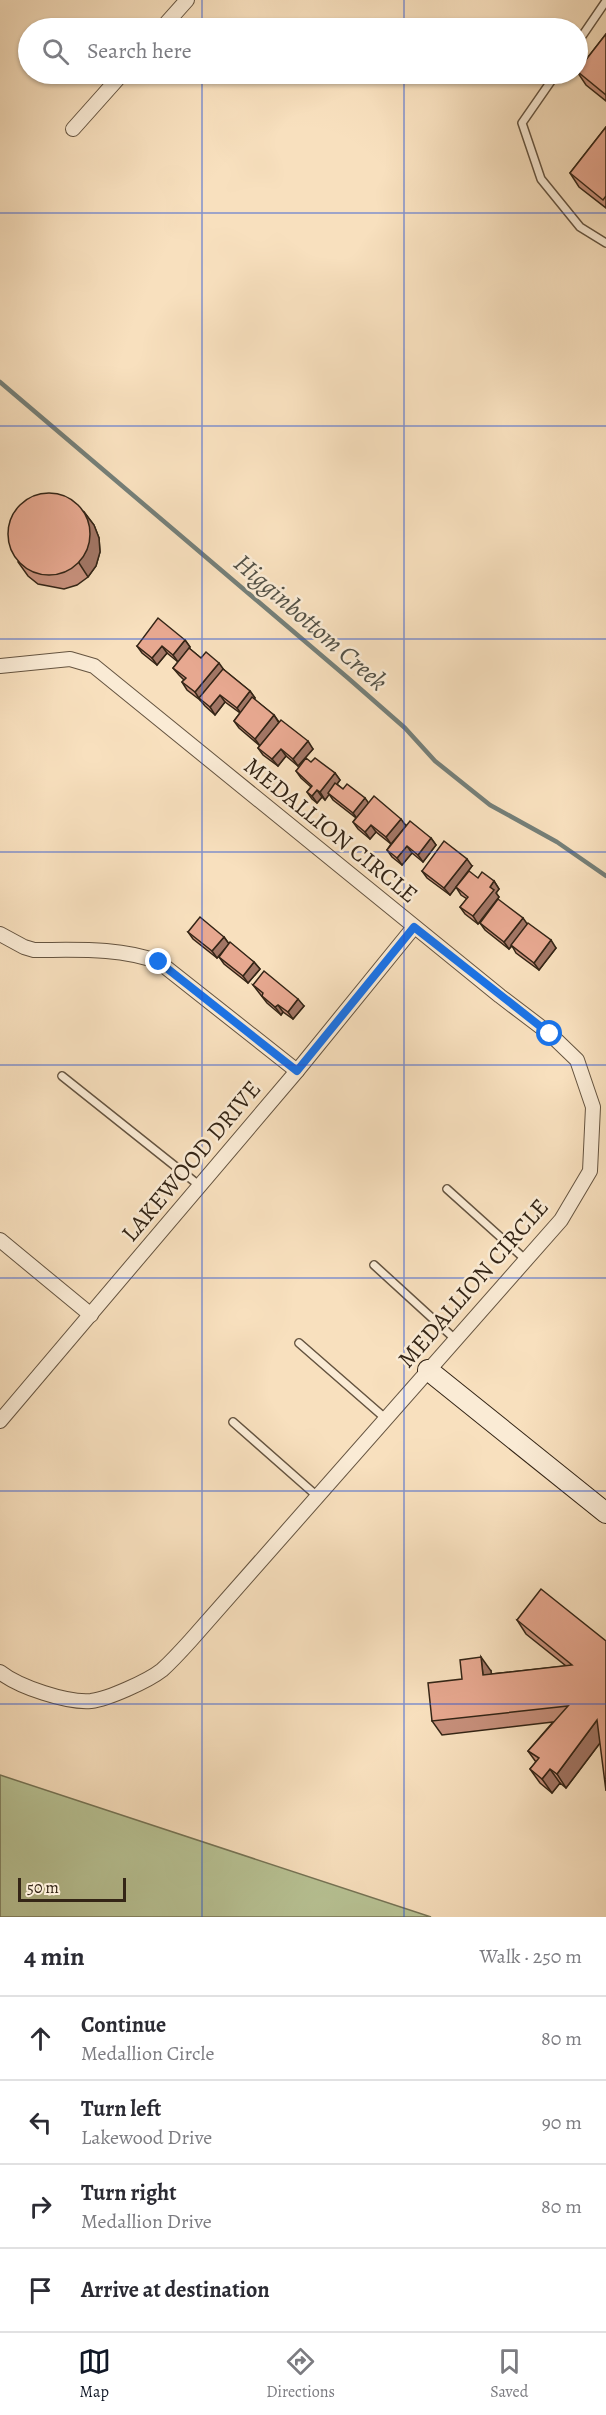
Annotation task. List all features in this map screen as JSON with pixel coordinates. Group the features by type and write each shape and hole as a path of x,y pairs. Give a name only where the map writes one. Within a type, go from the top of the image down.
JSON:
{"street":[{"path":"171,18 187,0"},
{"path":"73,129 113,84"},
{"name":"MEDALLION CIRCLE","path":"0,666 70,659 94,666 414,927 550,1034 577,1060 593,1107 590,1171 561,1220 191,1640 161,1671 122,1691 91,1701 45,1693 12,1682 0,1672"},
{"name":"LAKEWOOD DRIVE","path":"0,1421 297,1071 414,927"},
{"path":"0,934 34,950 99,950 136,955 159,962 297,1071"},
{"path":"0,1240 91,1315"},
{"path":"428,1370 606,1513"}],"lane":[{"path":"588,27 606,1"},
{"path":"549,84 522,123 541,179 580,227 606,243"},
{"path":"62,1076 200,1186"},
{"path":"447,1189 526,1260"},
{"path":"374,1265 455,1339"},
{"path":"299,1343 385,1418"},
{"path":"233,1422 317,1496"}],"green space":[{"path":"0,1775 431,1917 0,1917"}],"building":[{"path":"606,34 606,95 588,80 588,57"},
{"path":"606,127 606,196 603,200 570,173"},
{"path":"49,493 65,496 78,505 87,518 90,534 87,550 78,563 65,572 49,575 33,572 20,563 11,550 8,534 11,518 20,505 33,496"},
{"path":"158,618 185,640 173,655 162,646 152,658 137,646"},
{"path":"189,648 201,658 206,652 219,663 195,692 182,682 186,678 173,668"},
{"path":"223,669 250,691 237,708 220,695 210,707 199,698"},
{"path":"252,697 274,715 255,739 234,721"},
{"path":"281,720 308,741 293,759 281,749 272,759 258,748"},
{"path":"306,758 311,762 315,758 335,773 320,792 317,790 312,796 307,792 312,786 296,771"},
{"path":"335,783 343,789 347,784 365,798 353,813 328,793"},
{"path":"374,796 401,819 386,837 371,825 365,832 353,822"},
{"path":"410,821 431,838 418,855 407,846 397,858 387,850"},
{"path":"444,841 467,859 444,888 422,871"},
{"path":"469,871 478,878 482,872 494,881 490,887 494,890 473,916 460,907 468,897 456,887"},
{"path":"498,899 523,918 504,942 480,923"},
{"path":"200,917 224,937 212,951 188,932"},
{"path":"528,923 551,940 534,963 511,945"},
{"path":"230,942 254,962 243,976 219,957"},
{"path":"264,971 298,999 288,1012 278,1005 275,1007 253,985"},
{"path":"541,1589 606,1641 606,1791 597,1720 557,1774 550,1769 542,1779 530,1769 539,1758 528,1751 568,1706 432,1721 428,1683 462,1679 460,1660 481,1657 483,1675 572,1665 517,1620"}],"waterway":[{"name":"Higginbottom Creek","path":"0,382 348,678 405,728 435,761 490,805 557,842 606,876"}],"route":[{"path":"159,962 171,969 297,1071 414,927 550,1034"}]}
